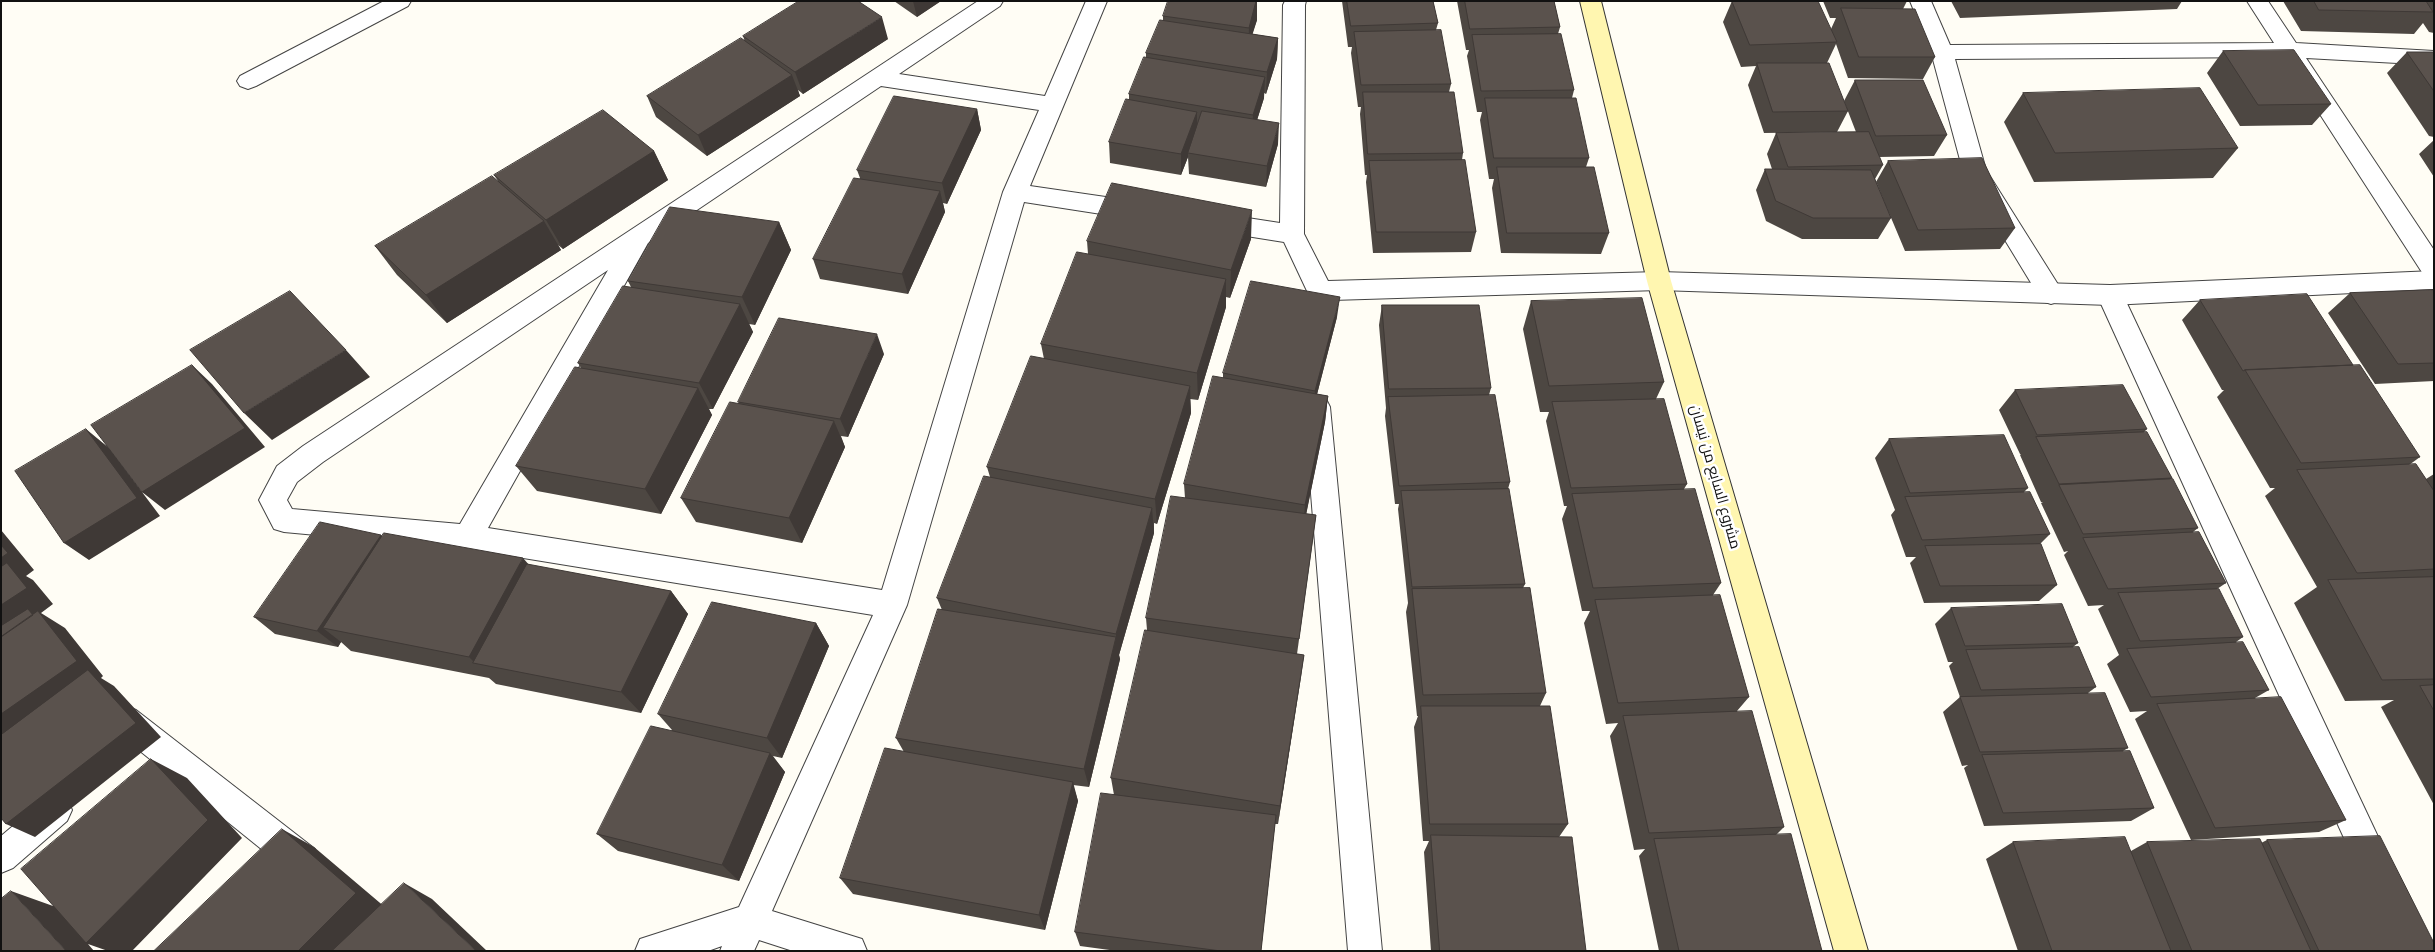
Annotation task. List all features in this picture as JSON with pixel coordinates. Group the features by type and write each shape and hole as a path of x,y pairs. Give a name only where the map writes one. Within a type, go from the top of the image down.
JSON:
{"main road":[{"name":"مشروع السابع من نيسان","path":"1590,1 1659,281 1851,951"}],"street":[{"path":"248,81 401,1"},
{"path":"892,605 468,537 284,520 273,500 287,474 313,454 993,1"},
{"path":"737,951 892,605 1016,192 1097,1"},
{"path":"1296,1 1294,5 1292,234 1320,290 1316,367 1365,951"},
{"path":"1920,1 1942,52 1975,171 2051,294"},
{"path":"2257,1 2434,270"},
{"path":"1942,52 2289,50 2434,58"},
{"path":"878,78 1053,105"},
{"path":"1016,192 1159,214"},
{"path":"1197,220 1292,234"},
{"path":"468,537 639,237"},
{"path":"1320,290 1659,281 2110,295 2434,280"},
{"path":"2110,295 2388,897"},
{"path":"101,699 132,746 329,881"},
{"path":"1,857 76,793"},
{"path":"652,951 750,921 850,951"}],"building":[{"path":"799,1 858,1 882,17 795,72 743,36"},
{"path":"1168,1 1256,1 1249,28 1163,16"},
{"path":"1347,1 1433,1 1438,23 1351,26"},
{"path":"1465,1 1554,1 1560,27 1470,29"},
{"path":"1732,1 1818,1 1837,42 1750,45"},
{"path":"2314,1 2426,1 2433,12 2319,10"},
{"path":"1841,8 1915,9 1935,57 1859,57"},
{"path":"1160,20 1278,38 1267,72 1146,53"},
{"path":"1441,30 1451,84 1361,85 1354,32"},
{"path":"1561,34 1574,90 1481,91 1472,35"},
{"path":"741,38 792,75 698,135 647,96"},
{"path":"2294,50 2331,104 2258,105 2223,51"},
{"path":"2407,52 2434,52 2434,91"},
{"path":"1144,57 1265,77 1253,115 1129,94"},
{"path":"1757,63 1829,63 1848,111 1773,112"},
{"path":"1855,80 1923,80 1947,135 1876,136"},
{"path":"2200,88 2238,148 2055,153 2023,93"},
{"path":"1363,92 1454,92 1463,153 1368,154"},
{"path":"894,96 977,109 942,183 857,170"},
{"path":"1485,98 1576,98 1589,158 1494,158"},
{"path":"1126,99 1197,112 1181,154 1109,142"},
{"path":"603,110 654,151 546,220 494,175"},
{"path":"1202,111 1279,123 1267,166 1188,153"},
{"path":"1869,132 1883,165 1788,167 1776,133"},
{"path":"1982,158 2015,228 1918,230 1888,161"},
{"path":"1465,160 1476,232 1376,232 1369,161"},
{"path":"1497,167 1594,167 1609,233 1507,233"},
{"path":"1765,169 1871,170 1891,218 1813,218 1776,201"},
{"path":"492,176 544,221 426,295 375,246"},
{"path":"854,178 940,191 902,274 813,259"},
{"path":"1112,183 1252,210 1231,270 1087,241"},
{"path":"670,207 779,222 742,297 628,281"},
{"path":"1077,252 1226,279 1197,373 1041,344"},
{"path":"1251,281 1340,297 1315,391 1223,373"},
{"path":"623,286 740,304 699,383 578,363"},
{"path":"2434,290 2434,363 2398,364 2350,293"},
{"path":"290,291 346,350 244,413 190,350"},
{"path":"2307,294 2353,365 2243,371 2200,300"},
{"path":"1642,298 1664,382 1549,386 1531,301"},
{"path":"1382,305 1479,305 1491,388 1389,389"},
{"path":"779,318 877,334 840,419 738,402"},
{"path":"1031,356 1190,386 1155,499 987,467"},
{"path":"192,365 245,428 142,492 91,425"},
{"path":"2360,365 2420,457 2301,463 2245,370"},
{"path":"575,367 698,388 645,489 516,466"},
{"path":"1213,376 1328,396 1305,505 1184,484"},
{"path":"2123,385 2147,429 2037,435 2015,390"},
{"path":"1495,395 1510,482 1399,486 1388,397"},
{"path":"1664,399 1687,484 1571,488 1552,402"},
{"path":"730,402 834,421 789,518 681,498"},
{"path":"86,429 137,498 64,543 15,471"},
{"path":"2147,432 2172,478 2059,484 2036,437"},
{"path":"2004,435 2028,488 1910,493 1889,439"},
{"path":"2416,464 2434,491 2434,569 2357,573 2297,470"},
{"path":"984,476 1152,508 1116,634 937,598"},
{"path":"2173,479 2198,528 2083,534 2059,485"},
{"path":"1509,489 1525,584 1412,587 1401,491"},
{"path":"1695,489 1721,583 1593,588 1572,494"},
{"path":"2030,492 2050,534 1922,540 1905,497"},
{"path":"1171,496 1316,515 1299,639 1146,618"},
{"path":"320,522 381,535 317,631 254,617"},
{"path":"2199,532 2226,583 2108,589 2083,538"},
{"path":"384,533 523,558 469,657 323,628"},
{"path":"2041,544 2057,585 1940,586 1925,546"},
{"path":"1,545 8,553 1,558"},
{"path":"7,563 27,588 1,605 1,567"},
{"path":"527,564 671,591 621,692 473,663"},
{"path":"2434,577 2434,679 2382,680 2328,580"},
{"path":"1530,588 1546,693 1423,695 1412,589"},
{"path":"2219,589 2243,637 2140,641 2118,593"},
{"path":"1720,595 1749,697 1618,703 1595,600"},
{"path":"712,602 816,623 767,738 658,714"},
{"path":"2062,604 2078,643 1965,646 1951,608"},
{"path":"28,609 33,615 1,637 1,626"},
{"path":"938,609 1116,637 1084,769 896,738"},
{"path":"38,611 77,661 1,714 1,637"},
{"path":"1145,630 1304,655 1280,806 1111,778"},
{"path":"2243,642 2269,690 2151,697 2127,649"},
{"path":"2079,647 2096,687 1981,690 1966,650"},
{"path":"88,670 136,723 6,824 1,818 1,735"},
{"path":"2434,685 2434,711 2420,686"},
{"path":"2105,693 2128,748 1980,752 1960,697"},
{"path":"2281,697 2346,820 2215,828 2157,704"},
{"path":"1421,706 1550,706 1568,824 1430,824"},
{"path":"1752,711 1784,827 1649,833 1623,716"},
{"path":"651,726 770,753 722,865 597,834"},
{"path":"885,748 1073,782 1039,915 840,878"},
{"path":"2130,751 2154,808 2003,813 1982,755"},
{"path":"151,759 208,820 86,943 21,869"},
{"path":"1101,793 1276,815 1261,951 1221,951 1075,932"},
{"path":"282,829 356,893 298,951 154,951"},
{"path":"1791,834 1822,951 1679,951 1654,839"},
{"path":"1431,835 1572,837 1586,951 1440,951"},
{"path":"2380,836 2434,943 2434,951 2319,951 2267,840"},
{"path":"2125,837 2171,951 2052,951 2013,842"},
{"path":"2260,839 2311,951 2192,951 2147,842"},
{"path":"404,883 476,951 332,951"},
{"path":"11,891 66,951 1,951 1,899"}]}
